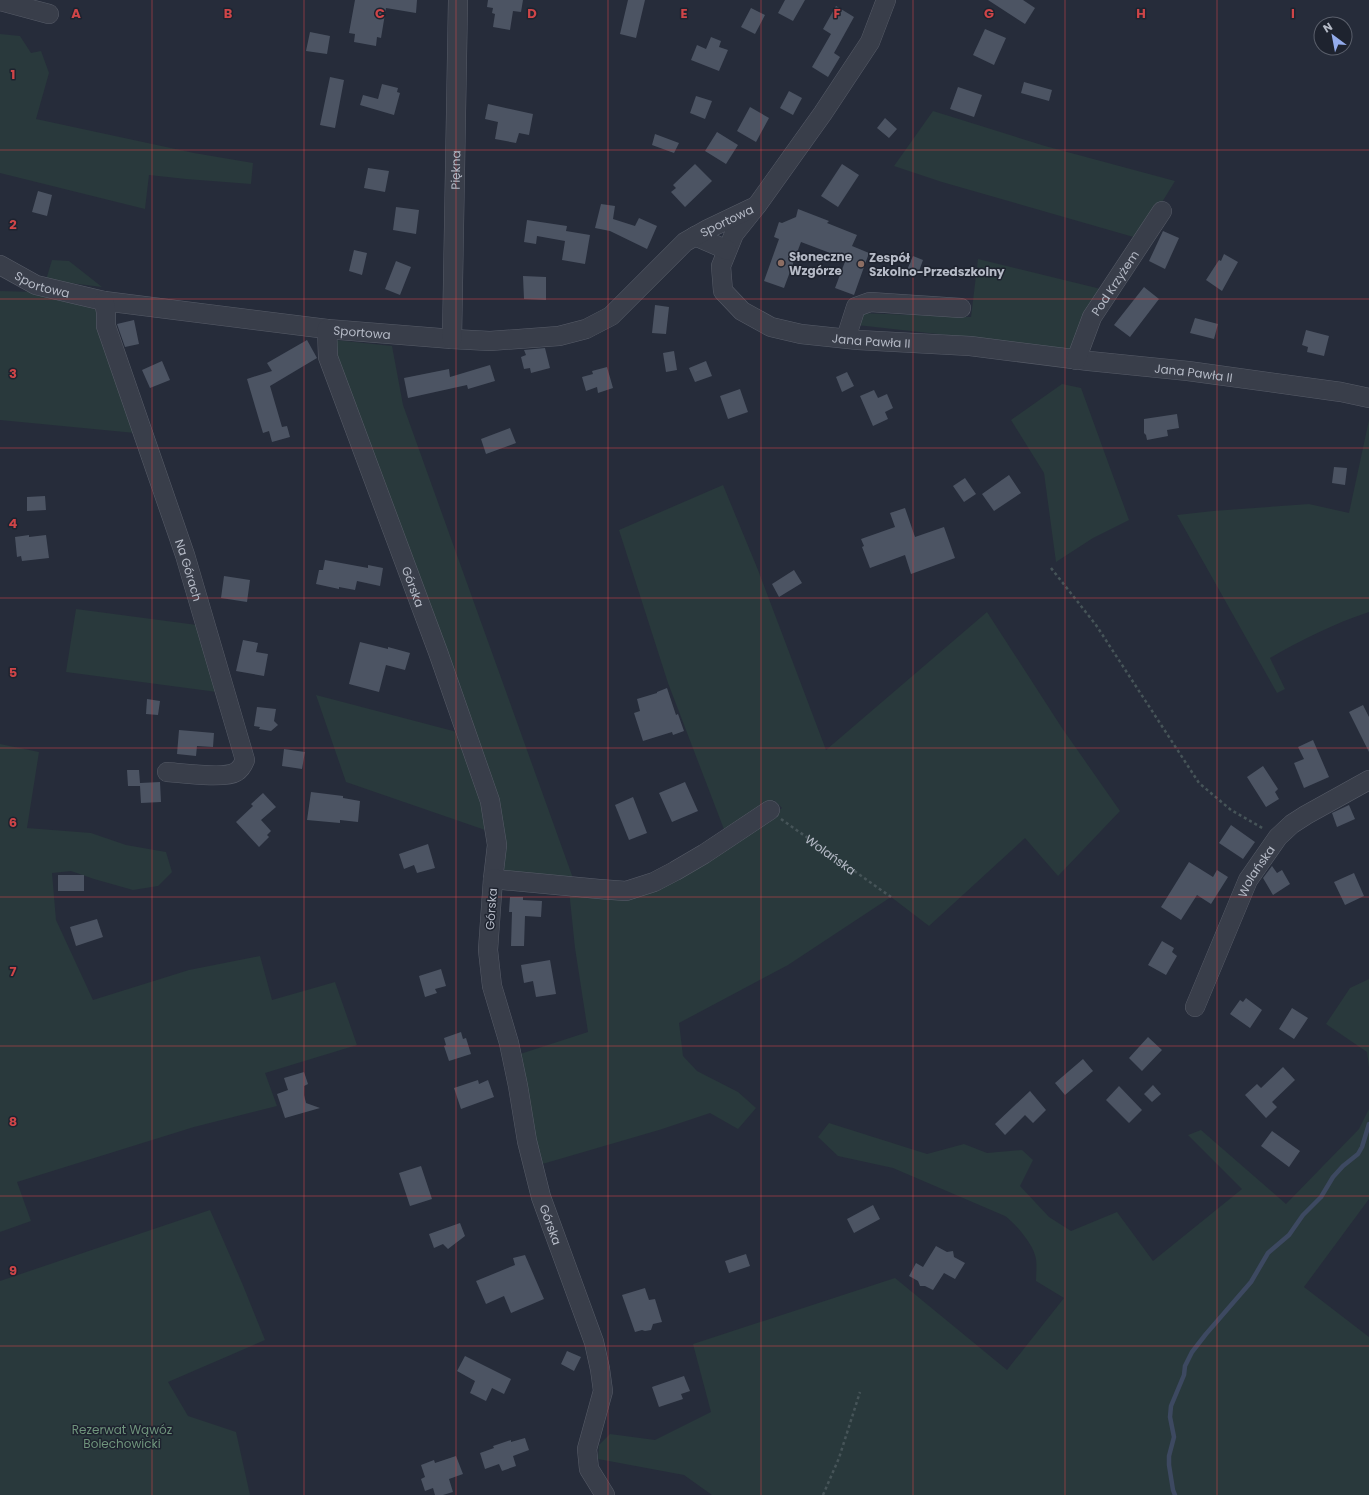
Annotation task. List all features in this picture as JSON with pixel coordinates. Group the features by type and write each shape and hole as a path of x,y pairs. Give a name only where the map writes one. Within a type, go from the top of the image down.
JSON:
{"street":[{"name":"Piękna","path":"452,340 458,0"},
{"name":"Jana Pawła II","path":"886,0 870,42 823,113 758,204 734,234 721,266 723,291 742,311 771,327 801,334 970,346 1076,360 1188,371 1341,392 1369,398"},
{"path":"0,1 49,14"},
{"name":"Sportowa","path":"0,265 36,285 104,301 327,329 452,340 490,341 559,336 586,329 611,316 685,242 758,204"},
{"name":"Pod Krzyżem","path":"1076,360 1092,317 1162,211"},
{"name":"Sportowa","path":"695,236 727,250"},
{"name":"Na Górach","path":"104,301 106,326 185,555 245,760 242,767 235,773 227,775 202,775 167,772"},
{"path":"846,338 856,307 870,302 961,308"},
{"name":"Górska","path":"327,329 328,357 438,652 490,801 497,845 488,950 492,986 509,1043 527,1141 541,1197 596,1349 603,1391 587,1450 589,1469 605,1495"},
{"name":"Wolańska","path":"1195,1007 1248,880 1278,837 1292,824 1306,815 1369,780"},
{"path":"493,879 626,891 654,882 675,871 704,854 770,810"}],"path":[{"path":"1051,568 1096,625 1200,783 1231,810 1278,837"},
{"name":"Wolańska","path":"770,810 891,897"},
{"path":"823,1495 839,1458 860,1392"}],"green space":[{"path":"0,34 20,36 31,53 41,51 49,73 36,119 194,153 253,163 251,184 149,175 145,209 0,173"},
{"path":"933,111 1045,146 1175,181 1156,212 1137,238 942,182 894,166"},
{"path":"978,259 1105,290 1071,349 857,325 859,313 971,317"},
{"path":"52,260 69,261 102,287 46,280"},
{"path":"0,291 36,292 97,310 100,339 135,433 0,420"},
{"path":"335,340 392,346 403,405 574,881 510,875 501,867 503,835 341,377"},
{"path":"1062,384 1081,388 1129,520 1093,538 1056,562 1044,473 1011,420"},
{"path":"1369,420 1369,612 1318,632 1270,658 1285,689 1277,693 1177,515 1309,504 1349,513"},
{"path":"723,485 758,570 826,750 987,612 1062,728 1120,811 1058,876 1025,838 929,926 891,897 788,965 679,1023 683,1056 697,1071 738,1092 756,1108 738,1129 710,1113 659,1130 539,1165 517,1055 588,1032 575,948 569,890 636,894 719,850 782,808 774,800 725,832 668,683 619,530"},
{"path":"76,609 197,625 217,692 66,672"},
{"path":"316,695 457,732 480,789 488,831 346,782"},
{"path":"0,744 39,752 27,828 91,833 126,845 166,852 172,872 158,886 133,890 71,871 52,873 56,920 93,1000 189,970 260,956 272,1000 335,982 357,1045 265,1073 277,1106 194,1127 17,1182 31,1221 0,1232"},
{"path":"1369,979 1369,1068 1367,1052 1326,1024 1350,988"},
{"path":"1369,1109 1369,1199 1304,1287 1369,1337 1369,1495 712,1495 684,1475 598,1459 599,1445 610,1434 655,1440 711,1412 693,1344 895,1278 1007,1370 1064,1298 1036,1281 1035,1253 1019,1229 1005,1216 893,1168 838,1156 818,1137 829,1123 927,1154 964,1144 987,1153 1022,1150 1033,1160 1020,1186 1049,1217 1071,1231 1117,1212 1153,1261 1242,1189 1188,1135 1201,1130 1286,1204 1359,1129"},
{"name":"Rezerwat Wąwóz Bolechowicki","path":"210,1210 265,1340 168,1382 188,1416 236,1432 250,1495 0,1495 0,1281"}],"building":[{"path":"355,0 417,0 416,13 386,8 381,38 377,37 376,46 354,42 355,34 349,33"},
{"path":"488,0 523,0 521,12 513,11 510,30 493,27 495,14 492,13 493,8 487,7"},
{"path":"628,0 645,0 636,38 620,34"},
{"path":"785,0 805,0 793,21 778,13"},
{"path":"988,0 1023,0 1035,8 1025,24"},
{"path":"836,6 854,17 834,53 840,57 828,77 812,67 831,34 823,29"},
{"path":"751,8 765,15 755,34 741,27"},
{"path":"985,29 1006,38 994,65 973,55"},
{"path":"310,32 330,36 327,54 306,51"},
{"path":"711,37 721,41 719,47 728,50 719,71 691,60 697,45 706,49"},
{"path":"330,77 344,80 335,128 320,125"},
{"path":"1024,82 1052,90 1049,101 1021,93"},
{"path":"382,84 398,88 397,92 400,93 394,115 360,105 363,95 378,99"},
{"path":"958,87 982,95 974,117 950,109"},
{"path":"789,91 802,98 793,115 780,108"},
{"path":"696,96 712,101 705,119 690,113"},
{"path":"488,104 533,114 529,135 519,133 516,143 495,139 498,122 485,119"},
{"path":"750,107 769,118 756,142 737,131"},
{"path":"885,118 897,129 889,138 877,128"},
{"path":"717,132 738,145 726,164 705,151"},
{"path":"655,134 679,143 674,153 652,145"},
{"path":"695,164 712,181 685,207 671,192 676,188 673,185"},
{"path":"842,164 859,175 838,207 821,196"},
{"path":"368,168 389,171 385,192 364,188"},
{"path":"38,191 52,195 47,216 32,212"},
{"path":"601,204 615,206 613,219 635,226 639,218 657,226 647,249 610,231 595,228"},
{"path":"396,207 419,210 416,234 393,230"},
{"path":"798,209 829,221 827,223 857,235 852,246 869,253 854,295 835,288 846,259 801,242 784,288 764,281 779,239 774,237 779,222 782,223 796,217"},
{"path":"527,220 567,226 566,231 590,235 585,264 562,260 565,241 537,236 536,244 524,242"},
{"path":"1163,231 1179,238 1165,269 1149,261"},
{"path":"354,250 367,253 362,275 349,271"},
{"path":"1224,254 1238,262 1222,291 1206,280 1219,260 1221,261"},
{"path":"913,256 923,260 918,274 907,270"},
{"path":"396,261 411,267 400,295 385,289"},
{"path":"523,276 546,277 546,300 524,299"},
{"path":"1144,287 1159,299 1130,337 1114,325"},
{"path":"655,305 669,307 666,334 652,333"},
{"path":"1195,318 1218,324 1214,339 1190,333"},
{"path":"134,320 139,344 125,347 117,324"},
{"path":"1306,330 1329,336 1324,356 1307,352 1308,347 1302,345"},
{"path":"307,340 317,358 270,386 282,427 287,426 290,437 272,442 269,431 263,433 247,379 272,371 267,363"},
{"path":"545,348 550,368 531,373 530,368 524,369 521,357 526,355 524,350"},
{"path":"674,351 677,370 666,372 663,353"},
{"path":"162,361 170,380 150,388 142,370"},
{"path":"706,361 712,376 695,382 689,368"},
{"path":"490,365 495,381 468,389 467,385 408,398 404,378 449,369 450,377"},
{"path":"607,367 613,388 598,393 597,387 586,391 582,377 593,374 592,371"},
{"path":"847,372 854,386 842,392 836,377"},
{"path":"740,389 748,412 728,419 720,396"},
{"path":"874,390 878,398 887,394 893,408 885,412 888,419 873,426 860,396"},
{"path":"1177,414 1179,428 1167,430 1168,436 1147,440 1144,433 1144,419"},
{"path":"510,428 516,443 486,454 481,439"},
{"path":"1334,467 1347,468 1345,485 1332,483"},
{"path":"1009,475 1021,493 994,511 982,494"},
{"path":"965,478 976,494 964,502 953,486"},
{"path":"45,496 46,510 27,511 27,497"},
{"path":"905,508 915,537 944,527 955,558 911,574 905,555 870,568 862,547 864,546 861,539 895,527 890,513"},
{"path":"29,535 29,537 46,535 49,558 22,561 21,556 17,557 15,537"},
{"path":"325,560 368,568 368,565 383,568 380,586 357,581 355,590 339,587 339,589 316,584 319,570 323,570"},
{"path":"794,570 802,583 779,597 772,584"},
{"path":"224,576 250,580 247,602 221,598"},
{"path":"243,640 258,643 256,652 268,654 264,676 236,671"},
{"path":"360,642 410,653 405,670 386,665 379,692 349,684"},
{"path":"667,688 676,715 678,714 684,731 673,735 672,732 643,741 634,713 640,711 637,699 657,693"},
{"path":"147,699 160,701 158,715 146,714"},
{"path":"1363,705 1369,717 1369,752 1349,712"},
{"path":"257,707 276,709 274,721 278,725 271,731 259,729 260,727 254,726"},
{"path":"179,730 214,733 213,747 197,746 196,756 177,754"},
{"path":"1313,740 1329,777 1304,788 1294,763 1304,759 1298,747"},
{"path":"284,749 305,752 302,769 282,766"},
{"path":"1263,766 1278,789 1275,792 1279,799 1266,807 1247,777"},
{"path":"127,770 139,770 140,783 160,782 161,802 141,803 140,786 128,786"},
{"path":"685,782 698,811 672,822 659,793"},
{"path":"311,792 343,796 343,798 360,801 358,822 340,820 340,823 307,820"},
{"path":"263,793 276,807 261,820 271,831 267,835 269,837 259,847 236,822 253,806 251,804"},
{"path":"633,797 647,833 629,840 615,805"},
{"path":"1349,805 1355,819 1337,827 1332,813"},
{"path":"1231,825 1255,842 1243,859 1219,843"},
{"path":"428,844 435,868 417,873 414,865 404,869 399,854"},
{"path":"1189,862 1213,877 1217,870 1228,877 1211,904 1197,895 1181,920 1161,907"},
{"path":"1272,866 1277,873 1282,870 1290,884 1273,895 1263,878"},
{"path":"1354,873 1364,896 1345,905 1334,882"},
{"path":"58,875 84,875 84,891 58,891"},
{"path":"510,897 523,897 523,900 542,901 541,917 525,916 524,946 511,946 512,912 509,912"},
{"path":"97,919 103,937 76,946 70,927"},
{"path":"1162,941 1174,948 1172,952 1177,956 1166,975 1148,965"},
{"path":"550,960 556,994 536,997 533,981 524,983 521,965"},
{"path":"441,969 446,986 435,989 437,993 425,997 419,976"},
{"path":"1246,998 1262,1010 1250,1028 1230,1014 1240,1000 1243,1002"},
{"path":"1292,1008 1308,1018 1294,1039 1279,1029"},
{"path":"461,1032 463,1039 466,1038 471,1054 449,1061 444,1046 446,1045 444,1038"},
{"path":"1148,1037 1162,1050 1142,1071 1129,1058"},
{"path":"1083,1059 1093,1071 1065,1095 1055,1083"},
{"path":"1283,1067 1295,1080 1272,1102 1277,1107 1266,1118 1245,1095 1257,1084 1261,1088"},
{"path":"304,1072 308,1084 304,1086 306,1103 320,1108 285,1118 277,1094 288,1090 284,1078"},
{"path":"478,1080 479,1084 488,1080 494,1097 461,1109 454,1088"},
{"path":"1153,1085 1161,1094 1152,1102 1144,1094"},
{"path":"1119,1086 1142,1110 1129,1123 1106,1100"},
{"path":"1030,1091 1046,1110 1033,1123 1025,1115 1005,1135 995,1124"},
{"path":"1272,1131 1300,1151 1289,1167 1261,1146"},
{"path":"421,1166 432,1199 410,1206 399,1173"},
{"path":"873,1205 880,1219 854,1233 847,1219"},
{"path":"460,1223 465,1236 448,1249 443,1244 434,1248 429,1234"},
{"path":"936,1246 947,1252 953,1251 954,1257 965,1263 955,1279 944,1273 933,1290 925,1286 920,1286 918,1281 909,1276 916,1263 923,1267"},
{"path":"746,1254 750,1266 729,1273 725,1261"},
{"path":"525,1255 544,1299 511,1313 504,1296 486,1304 476,1281 515,1265 513,1258"},
{"path":"645,1288 649,1300 655,1299 662,1322 653,1324 651,1330 635,1332 622,1295"},
{"path":"567,1351 581,1357 574,1371 561,1364"},
{"path":"465,1356 511,1379 504,1394 492,1388 486,1401 470,1393 475,1381 457,1371"},
{"path":"684,1376 690,1391 681,1394 683,1399 659,1407 652,1387"},
{"path":"525,1438 529,1450 513,1456 516,1466 502,1471 499,1464 485,1469 480,1453 494,1448 493,1446 511,1440 511,1442"},
{"path":"456,1456 463,1474 449,1479 453,1492 443,1495 435,1495 433,1488 425,1491 421,1479 425,1477 421,1465 434,1460 435,1463"}],"waterway":[{"path":"1175,1495 1169,1465 1169,1456 1174,1437 1170,1417 1171,1406 1184,1375 1185,1366 1192,1352 1251,1282 1268,1253 1289,1235 1303,1215 1321,1197 1333,1177 1343,1166 1358,1154 1362,1147 1369,1124"}],"place":[{"name":"Słoneczne Wzgórze","path":"781,263"},
{"name":"Zespół Szkolno-Przedszkolny","path":"861,264"}]}
